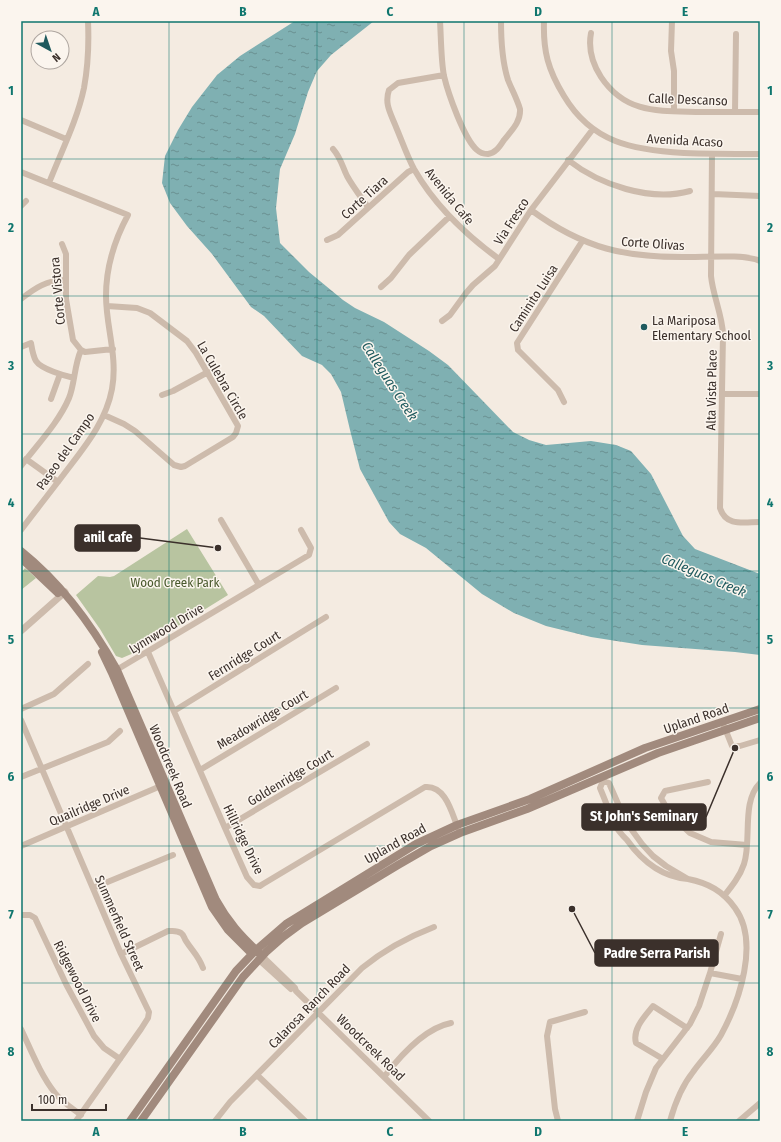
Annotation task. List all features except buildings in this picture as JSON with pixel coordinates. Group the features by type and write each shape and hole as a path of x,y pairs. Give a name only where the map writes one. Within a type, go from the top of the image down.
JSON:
{"main road":[{"name":"Woodcreek Road","path":"21,550 40,566 98,636 222,912 260,958"},
{"name":"Woodcreek Road","path":"21,558 63,594"},
{"name":"Upland Road","path":"724,726 760,709"},
{"name":"Upland Road","path":"130,1121 227,983 254,952 286,924 305,911 416,844 459,829 645,748 724,726 760,718"},
{"name":"Upland Road","path":"141,1121 234,990 260,958 283,937 325,909 459,829"}],"street":[{"path":"21,172 49,183 78,110 84,88 88,61 88,21"},
{"path":"440,21 444,75 454,109 474,147 479,152 484,154 491,153 498,149 517,123 521,114 504,65 501,39 501,21"},
{"name":"Avenida Acaso","path":"544,21 543,38 545,54 554,80 569,104 593,129 612,140 645,150 712,154 760,154"},
{"path":"672,21 671,51 674,71 674,111"},
{"name":"Calle Descanso","path":"591,33 589,43 591,55 595,66 604,81 624,100 641,108 656,111 760,112"},
{"path":"735,112 736,34"},
{"name":"Avenida Cafe","path":"444,75 398,83 389,90 387,102 402,143 414,169 426,187 450,217 468,235 499,259"},
{"path":"21,120 66,139"},
{"name":"Via Fresco","path":"442,321 450,316 473,285 488,273 531,210 593,129"},
{"path":"333,149 340,157 352,186 368,207"},
{"name":"Alta Vista Place","path":"712,154 712,285 721,315 723,328 720,508 724,518 731,522 760,522"},
{"path":"568,160 579,169 628,189 658,194 675,194 690,191"},
{"name":"Corte Tiara","path":"327,240 338,234 408,172 414,169"},
{"name":"Paseo del Campo","path":"21,530 93,434 104,415 109,400 113,378 113,348 106,296 110,264 115,244 128,215 49,183"},
{"path":"713,194 760,196"},
{"name":"Corte Olivas","path":"531,210 558,229 612,251 637,255 669,257 711,256 751,258 760,261"},
{"path":"381,287 391,278 409,255 450,217"},
{"name":"Caminito Luisa","path":"564,402 558,390 518,350 517,343 583,240"},
{"name":"Corte Vistora","path":"62,244 66,254 66,299 73,340 81,350"},
{"path":"21,299 39,286 50,282 65,280"},
{"name":"La Culebra Circle","path":"104,415 135,430 174,465 181,467 233,437 238,429 237,423 208,372 187,341 154,316 137,308 107,306"},
{"path":"21,347 31,342 33,355 38,364 60,374 74,378"},
{"path":"21,466 65,407 72,388 77,358 81,350 93,352 113,348"},
{"path":"162,395 173,391 208,372"},
{"path":"51,399 60,374"},
{"path":"722,394 760,394"},
{"path":"26,459 58,482"},
{"path":"221,520 259,585"},
{"name":"Lynnwood Drive","path":"115,671 309,555 312,548 301,530"},
{"path":"21,631 63,594"},
{"name":"Fernridge Court","path":"174,711 326,617"},
{"name":"Hillridge Drive","path":"148,652 225,828 251,883 257,886 264,884 426,787 431,787 440,792 448,804 459,829"},
{"path":"21,709 54,694 88,664"},
{"name":"Meadowridge Court","path":"200,770 336,688"},
{"name":"Summerfield Street","path":"21,720 121,954 149,1009 149,1015 76,1121"},
{"path":"724,726 730,744 734,747 760,740"},
{"path":"21,778 108,742 120,731"},
{"name":"Goldenridge Court","path":"225,828 367,744"},
{"path":"670,1121 678,1095 685,1082 721,1035 730,1016 742,979 747,955 747,942 744,926 738,912 724,896 708,884 688,879 676,878 661,873 635,852 616,827 600,788 603,781 609,783 626,822 642,844 653,856 666,866 688,879"},
{"path":"708,782 665,791 661,798 670,814 690,833 711,842 747,845"},
{"path":"724,896 737,879 744,863 750,804 756,787 760,783"},
{"name":"Quailridge Drive","path":"21,846 164,785"},
{"path":"93,888 173,855"},
{"name":"Ridgewood Drive","path":"21,915 30,915 35,918 66,984 94,1036 104,1048 120,1059"},
{"name":"Calarosa Ranch Road","path":"215,1121 230,1102 348,980 375,957 413,935 434,927"},
{"path":"121,954 168,931 174,930 184,936 199,958 203,968"},
{"path":"637,1121 648,1086 656,1068 687,1028 699,1006 721,934"},
{"name":"Woodcreek Road","path":"260,958 295,988 296,992 429,1121"},
{"path":"710,973 742,979"},
{"path":"663,1059 636,1043 636,1031 644,1016 653,1006 687,1028"},
{"path":"558,1121 555,1109 547,1036 550,1022 586,1012"},
{"path":"384,1077 394,1064 423,1037 435,1028 451,1023"},
{"path":"21,1029 49,1085 68,1105 81,1115"},
{"path":"257,1075 305,1121"},
{"path":"740,1121 760,1103"}],"green space":[{"name":"Wood Creek Park","path":"187,529 228,595 136,652 122,658 116,656 100,629 76,595 98,576 114,576"},
{"path":"25,568 36,578 21,590 21,573"}],"water":[{"name":"Calleguas Creek","path":"295,21 374,21 331,55 317,71 308,92 295,134 280,169 276,208 280,243 309,272 343,300 355,308 384,322 448,365 513,432 529,440 546,445 591,441 616,445 631,451 651,474 683,536 695,549 760,574 760,655 642,645 591,637 546,626 514,613 482,594 426,548 400,534 389,522 360,469 341,392 331,374 322,365 302,356 264,316 251,307 212,254 187,226 170,203 162,183 165,156 178,130 192,107 217,75 240,56"}],"place":[{"name":"La Mariposa Elementary School","path":"644,327"},
{"name":"anil cafe","path":"218,548"},
{"name":"St John's Seminary","path":"735,748"},
{"name":"Padre Serra Parish","path":"572,909"}]}
